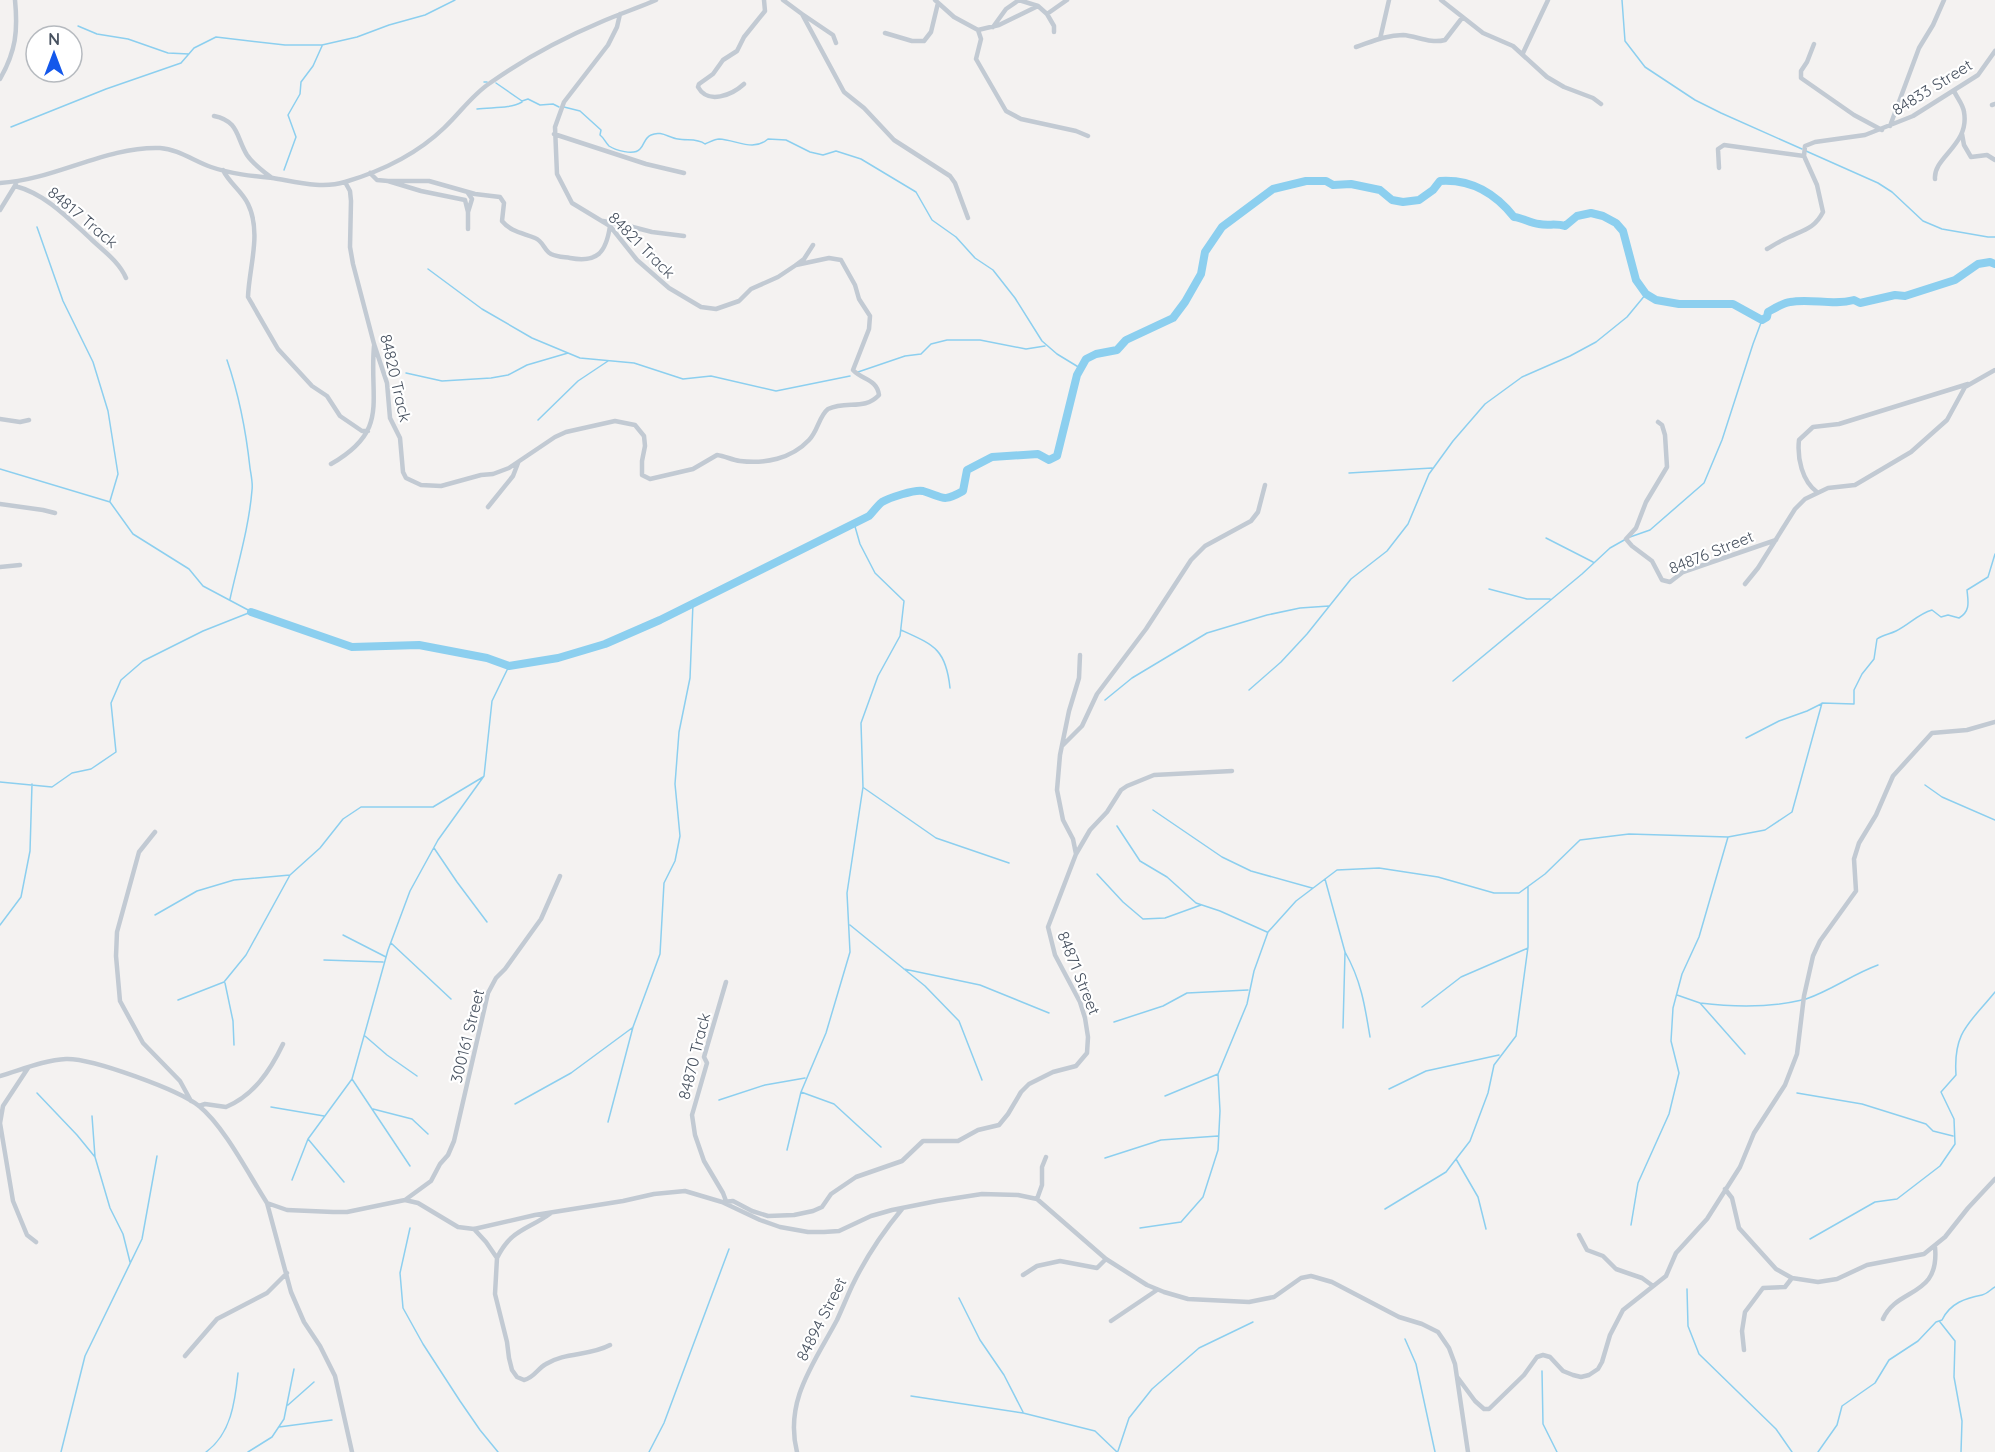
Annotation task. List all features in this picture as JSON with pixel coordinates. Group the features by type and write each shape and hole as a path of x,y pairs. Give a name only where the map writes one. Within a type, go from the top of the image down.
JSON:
{"street":[{"path":"0,79 16,40 15,0"},
{"path":"0,183 16,184 116,154 160,148 223,170 249,176 315,185 334,185 345,182 412,153 446,126 468,101 507,71 570,36 656,0"},
{"path":"744,84 732,92 714,98 704,95 698,87 713,74 723,60 737,51 744,37 765,11 764,0"},
{"path":"783,0 833,35 836,43"},
{"path":"993,27 1006,9 1019,0 1038,6 1047,14 1054,26 1054,32"},
{"path":"1047,14 1067,0"},
{"path":"1380,39 1389,0"},
{"path":"1441,0 1483,33 1513,45 1547,77 1601,104"},
{"path":"1523,53 1548,0"},
{"path":"1890,126 1919,48 1944,0"},
{"path":"937,1 954,17 978,30 993,27 1038,6"},
{"path":"885,33 912,41 924,41 931,32 937,1"},
{"name":"84821 Track","path":"620,14 617,27 608,45 564,102 554,134 557,174 572,203 603,221 637,260 669,288 701,307 716,309 739,301 751,289 778,277 804,259 813,245"},
{"path":"802,14 844,92 864,108 894,140 950,176 969,218"},
{"path":"1356,47 1380,39 1405,35 1441,42 1448,37 1462,18"},
{"path":"978,30 981,39 976,58 1006,111 1021,119 1076,131 1088,136"},
{"path":"1814,44 1801,71 1802,78 1854,115 1882,130"},
{"name":"84833 Street","path":"1804,156 1804,149 1808,144 1865,135 1913,116 1978,75 1995,51"},
{"path":"1954,91 1964,110 1962,134 1964,145 1971,157 1986,155 1995,160"},
{"path":"214,116 234,127 250,158 272,178"},
{"path":"554,134 646,164 684,173"},
{"path":"1935,179 1936,168 1962,134"},
{"path":"1719,168 1718,149 1724,145 1804,156 1817,185 1823,209 1822,216 1808,230 1767,249"},
{"path":"223,170 230,183 245,198 252,214 254,241 248,297 278,349 312,386 327,396 340,416 362,431 368,431"},
{"path":"370,173 376,180 429,181 468,193 500,197 504,203 502,221 512,229 541,242 551,254 585,261 596,256 608,239 609,226"},
{"path":"388,181 421,191 461,198 467,204 468,229"},
{"name":"84820 Track","path":"345,182 350,191 351,201 352,255 374,344 387,383 390,418 400,438 403,472 406,478 421,485 441,486 493,474 518,463 566,432 615,421 635,425 641,431 645,446 642,475 650,479 693,469 717,455 740,461 774,461 799,448 810,440 828,408 845,404 867,404 879,395 874,383 856,374 853,370 869,329 870,316 859,299 855,285 843,262 829,258 796,265"},
{"path":"0,210 16,184"},
{"name":"84817 Track","path":"16,184 34,192 61,211 114,259 126,278"},
{"path":"468,193 472,200 468,212"},
{"path":"603,221 652,232 684,236"},
{"path":"331,464 345,455 368,431 374,416 374,344"},
{"path":"1817,492 1808,486 1803,475 1799,453 1799,440 1807,431 1839,424 1970,383 1995,370"},
{"path":"1745,584 1795,509 1805,499 1828,488 1850,487 1911,452 1947,420 1961,393 1970,383"},
{"path":"0,419 20,422 29,420"},
{"name":"84876 Street","path":"1658,422 1662,425 1665,435 1667,466 1646,502 1636,528 1626,539 1648,557 1662,580 1670,582 1683,572 1776,540"},
{"path":"488,507 513,476 518,463"},
{"path":"1062,746 1082,726 1097,694 1140,637 1191,560 1205,546 1251,521 1258,512 1265,485"},
{"path":"0,504 55,513"},
{"path":"0,567 20,565"},
{"path":"1076,854 1058,800 1058,765 1069,711 1081,669 1080,655"},
{"path":"1456,1376 1475,1401 1484,1409 1489,1409 1520,1380 1537,1357 1543,1355 1550,1357 1563,1371 1581,1377 1598,1369 1610,1335 1623,1310 1666,1276 1676,1253 1700,1228 1740,1167 1754,1133 1788,1078 1797,1054 1804,996 1813,956 1820,941 1856,891 1854,868 1856,852 1880,807 1893,776 1932,733 1967,730 1995,722"},
{"name":"84871 Street","path":"724,1201 733,1201 768,1216 795,1215 818,1209 831,1194 856,1177 902,1161 923,1141 958,1141 978,1130 999,1125 1029,1084 1053,1072 1076,1066 1082,1061 1088,1047 1085,1018 1080,1002 1058,962 1048,927 1076,854 1090,830 1107,812 1121,790 1127,786 1154,775 1232,771"},
{"path":"155,832 139,852 117,932 118,988 120,1001 131,1024 157,1059 180,1081 191,1101"},
{"name":"300161 Street","path":"405,1200 431,1181 448,1155 454,1141 488,993 496,978 541,919 560,876"},
{"name":"84870 Track","path":"724,1201 723,1193 704,1161 695,1135 692,1115 707,1064 704,1057 708,1040 726,982"},
{"path":"199,1106 206,1104 226,1107 250,1093 268,1071 283,1044"},
{"path":"0,1076 68,1059 86,1062 168,1088 199,1106 219,1128 267,1203 291,1292 304,1322 336,1376 352,1452"},
{"path":"28,1068 3,1106 0,1123 14,1201 27,1235 36,1242"},
{"path":"1037,1199 1042,1185 1042,1167 1046,1157"},
{"path":"1725,1189 1732,1198 1736,1221 1744,1235 1776,1269 1792,1278 1809,1282 1837,1279 1867,1265 1915,1257 1935,1247 1995,1179"},
{"path":"267,1203 287,1210 347,1212 405,1200 431,1209 458,1227 474,1229 552,1212 685,1191 724,1201 760,1220 780,1227 808,1232 839,1231 871,1216 982,1194 1018,1194 1037,1199 1106,1259 1158,1290 1188,1299 1249,1302 1274,1297 1301,1278 1320,1278 1355,1293 1399,1317 1438,1332 1449,1348 1455,1364 1468,1452"},
{"name":"84894 Street","path":"797,1452 792,1427 795,1408 806,1377 858,1274 882,1233 902,1209"},
{"path":"552,1212 515,1233 507,1241 497,1258 495,1294 512,1370 517,1377 524,1380 530,1379 546,1363 600,1351 610,1346"},
{"path":"474,1229 497,1258"},
{"path":"1579,1235 1587,1250 1603,1256 1616,1269 1642,1278 1653,1286"},
{"path":"1883,1319 1890,1307 1916,1292 1927,1281 1935,1262 1935,1247"},
{"path":"1023,1275 1037,1266 1060,1261 1097,1268 1106,1259"},
{"path":"185,1356 217,1319 267,1293 286,1273"},
{"path":"1744,1350 1742,1331 1745,1312 1761,1290 1785,1287 1792,1278"},
{"path":"1111,1321 1158,1290"}],"waterway":[{"path":"11,127 106,89 181,63 194,48 216,37 285,45 322,45 357,37 425,15 455,0"},
{"path":"1622,0 1625,41 1645,67 1695,100 1802,149"},
{"path":"84,29 97,34 128,39 168,53 189,54"},
{"path":"284,170 296,137 288,115 300,94 301,82 313,66 322,46"},
{"path":"496,83 522,101 528,99 540,105 553,104 559,107"},
{"path":"477,109 506,107 522,102"},
{"path":"564,107 580,111 601,130 600,135 609,146 624,152 637,151 649,136 658,133 705,144 719,139 751,145 757,145 768,139 786,140 810,152 823,155 836,151 861,159 916,192 932,220 956,237 975,258 993,270 1015,298 1042,341 1057,354 1080,368"},
{"path":"1806,151 1878,183 1892,192 1923,221 1942,229 1995,237"},
{"path":"251,612 352,647 419,645 487,658 509,666 558,658 605,644 660,620 869,516 885,500 919,491 943,498 951,497 963,491 967,470 992,457 1038,454 1049,460 1057,456 1077,375 1086,359 1096,354 1117,350 1126,340 1173,318 1201,274 1205,252 1222,227 1273,189 1306,181 1326,181 1333,185 1351,184 1380,190 1392,200 1403,202 1419,200 1433,190 1440,181 1462,182 1481,189 1499,201 1514,217 1536,223 1565,226 1577,216 1591,213 1603,216 1616,223 1623,231 1636,280 1646,294 1656,300 1679,304 1733,304 1762,320 1767,317 1768,312 1787,303 1854,300 1860,303 1895,295 1905,296 1955,280 1978,264 1990,262 1995,264"},
{"path":"37,227 63,301 93,362 108,411 118,474 110,501"},
{"path":"428,269 482,309 532,338 580,358 634,363 683,379 711,376 776,391 850,376"},
{"path":"1249,690 1281,662 1307,634 1351,579 1387,551 1408,524 1429,474 1453,441 1485,404 1522,377 1596,342 1627,317 1646,294"},
{"path":"1630,537 1650,530 1704,483 1722,440 1762,320"},
{"path":"858,372 905,356 921,354 931,344 947,340 980,340 1026,349 1045,346"},
{"path":"406,373 442,381 491,378 508,375 527,365 568,353"},
{"path":"227,360 242,413 252,485 246,531 230,599"},
{"path":"538,420 578,381 608,361"},
{"path":"1349,473 1432,468"},
{"path":"0,469 110,502 133,534 189,569 203,586 250,611"},
{"path":"787,1150 801,1092 826,1033 850,952 847,893 863,787 861,723 878,676 900,636 904,601 875,573 860,544 854,523"},
{"path":"1546,538 1593,562"},
{"path":"1453,681 1610,548 1626,539"},
{"path":"1140,1228 1181,1222 1203,1197 1218,1150 1220,1111 1218,1074 1247,1004 1254,971 1268,932 1296,901 1337,870 1379,868 1438,877 1494,893 1519,893 1545,874 1580,840 1629,834 1728,837 1765,830 1792,812 1822,703 1854,704 1854,690 1862,674 1874,659 1877,639 1932,610 1941,617 1948,615 1959,618 1963,615 1968,606 1967,590 1988,577 1995,554"},
{"path":"1489,589 1527,599 1550,599"},
{"path":"608,1122 633,1027 660,954 664,883 675,861 680,836 675,784 679,732 690,678 693,603"},
{"path":"1105,700 1132,678 1207,633 1267,615 1300,608 1329,606"},
{"path":"0,782 52,787 72,773 91,769 116,752 111,703 121,680 143,661 203,631 251,612"},
{"path":"901,630 936,650 945,665 950,688"},
{"path":"292,1180 308,1139 352,1079 388,950 410,891 438,840 484,776 492,701 509,666"},
{"path":"1746,738 1779,721 1821,704"},
{"path":"178,1000 224,982 246,955 290,875 320,848 343,819 361,807 433,807 483,777"},
{"path":"0,925 21,897 30,851 32,784"},
{"path":"1925,785 1942,797 1995,820"},
{"path":"864,788 936,838 1009,863"},
{"path":"1153,810 1222,857 1251,871 1312,888"},
{"path":"1117,826 1140,861 1167,877 1196,903 1267,932"},
{"path":"1631,1225 1638,1183 1669,1114 1679,1073 1671,1041 1673,1008 1682,974 1699,937 1728,837"},
{"path":"434,848 487,922"},
{"path":"1097,874 1123,902 1143,919 1165,918 1201,905"},
{"path":"155,915 197,891 234,880 290,875"},
{"path":"1325,879 1345,952 1343,1028"},
{"path":"1385,1209 1446,1172 1470,1141 1488,1093 1494,1065 1516,1036 1528,947 1528,887"},
{"path":"850,925 925,986 959,1021 982,1080"},
{"path":"343,935 386,957"},
{"path":"391,943 451,999"},
{"path":"1422,1007 1461,977 1528,948"},
{"path":"1345,952 1359,983 1370,1037"},
{"path":"324,960 383,962"},
{"path":"1806,999 1878,965"},
{"path":"904,969 980,985 1049,1013"},
{"path":"225,983 233,1021 234,1045"},
{"path":"1114,1022 1163,1006 1187,993 1248,990"},
{"path":"1810,1239 1875,1202 1897,1199 1940,1166 1955,1144 1954,1119 1941,1092 1956,1075 1957,1048 1960,1038 1971,1020 1995,992"},
{"path":"1677,995 1700,1003 1745,1054"},
{"path":"1700,1003 1751,1006 1802,1000"},
{"path":"515,1104 571,1073 632,1028"},
{"path":"365,1036 417,1076"},
{"path":"1389,1089 1426,1071 1499,1055"},
{"path":"1165,1096 1218,1074"},
{"path":"719,1100 765,1085 805,1078"},
{"path":"352,1079 410,1166"},
{"path":"801,1092 834,1104 881,1147"},
{"path":"37,1093 95,1157 110,1208 123,1234 130,1262"},
{"path":"1797,1093 1862,1104 1926,1124 1933,1131 1953,1136"},
{"path":"271,1107 324,1116"},
{"path":"373,1109 412,1119 428,1134"},
{"path":"92,1116 95,1157"},
{"path":"1105,1158 1161,1140 1218,1136"},
{"path":"308,1139 344,1182"},
{"path":"61,1452 85,1356 142,1239 157,1156"},
{"path":"1456,1159 1478,1197 1486,1229"},
{"path":"410,1228 400,1273 403,1308 460,1401 498,1452"},
{"path":"649,1452 664,1423 729,1249"},
{"path":"1818,1452 1837,1425 1842,1406 1875,1383 1889,1360 1918,1341 1936,1322 1942,1320 1954,1305 1984,1294 1995,1287"},
{"path":"1687,1289 1688,1326 1699,1354 1776,1429 1792,1452"},
{"path":"959,1298 980,1340 1004,1375 1023,1412"},
{"path":"1118,1451 1129,1418 1152,1389 1199,1348 1253,1322"},
{"path":"1940,1322 1955,1341 1954,1377 1962,1421 1961,1452"},
{"path":"1405,1339 1416,1364 1435,1452"},
{"path":"248,1452 272,1437 284,1419 294,1369"},
{"path":"1542,1371 1543,1424 1557,1452"},
{"path":"206,1452 214,1445 226,1427 233,1406 238,1373"},
{"path":"288,1405 314,1382"},
{"path":"911,1396 1023,1413 1095,1431 1117,1452"},
{"path":"279,1427 332,1420"}]}
